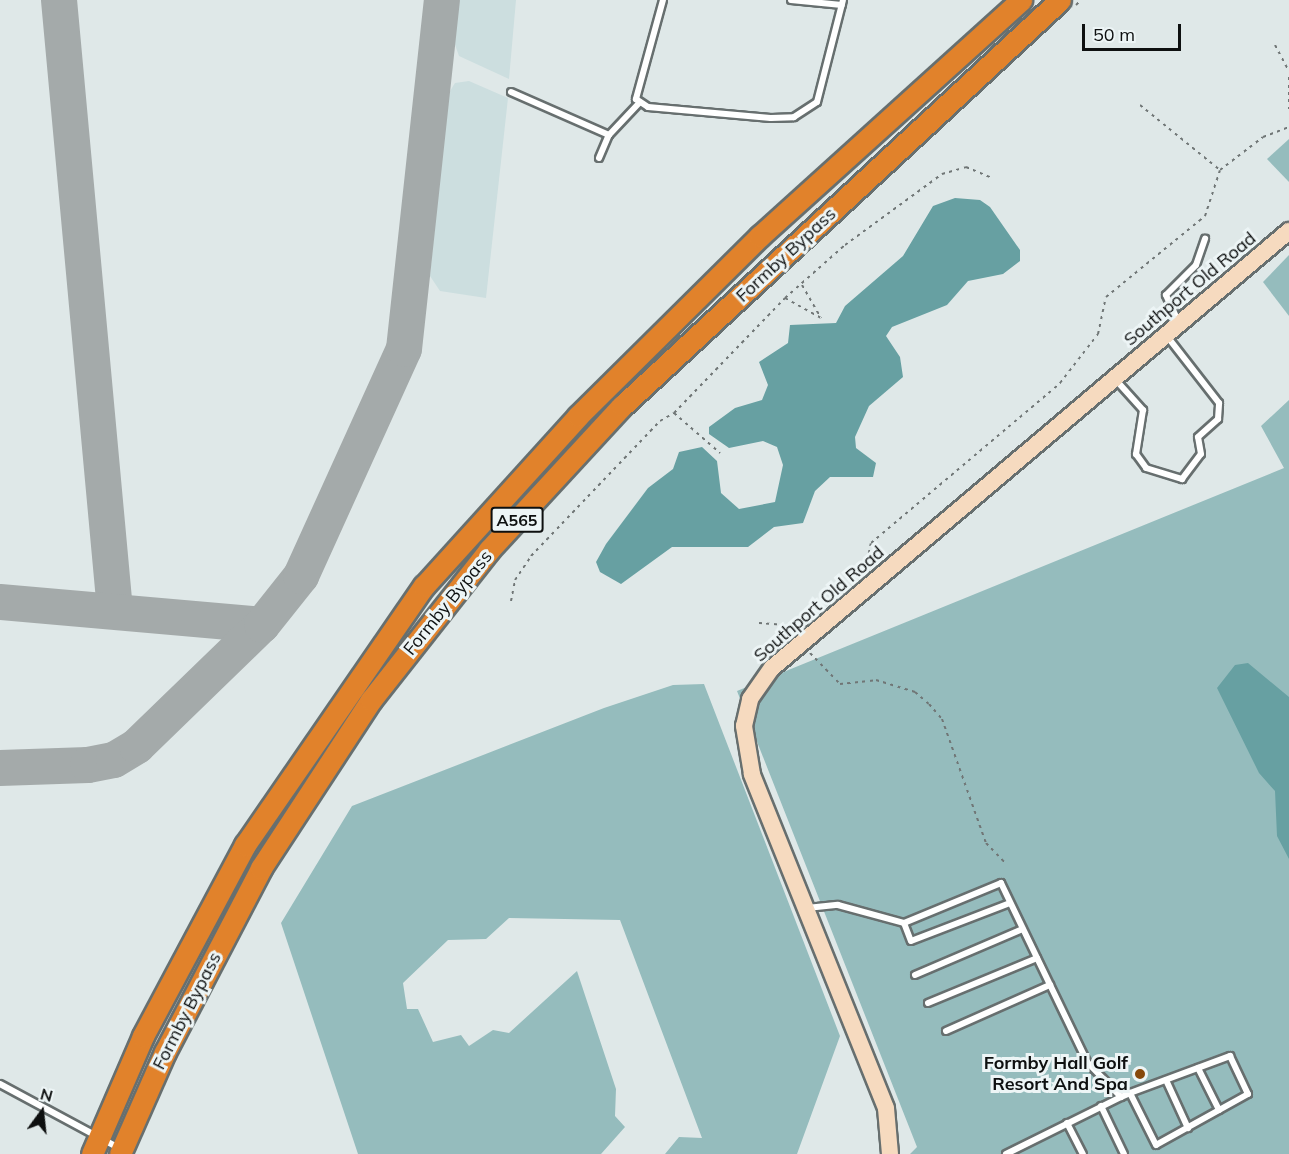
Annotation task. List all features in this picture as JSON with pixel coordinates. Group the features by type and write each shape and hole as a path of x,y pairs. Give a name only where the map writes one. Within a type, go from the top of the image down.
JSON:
{"highway":[{"name":"Formby Bypass","path":"95,1146 190,942 245,845 424,586 578,416 760,236 1021,0"},
{"name":"Formby Bypass","path":"121,1152 165,1052 261,868 371,700 489,550 622,406 1066,4"}],"street":[{"name":"Southport Old Road","path":"890,1154 886,1108 752,774 744,726 755,689 803,642 1289,231"}],"lane":[{"path":"640,102 637,82 663,0"},
{"path":"640,102 771,118 806,112 822,90 842,3 791,0"},
{"path":"511,92 609,135"},
{"path":"599,158 609,135 640,102"},
{"path":"1179,324 1166,296 1196,265 1205,239"},
{"path":"1115,378 1143,410 1136,454 1146,468 1182,479 1201,454 1198,437 1218,419 1219,403 1166,335"},
{"path":"807,908 838,905 904,923 1001,883 1087,1062 1121,1097"},
{"path":"904,923 911,941 1010,903"},
{"path":"915,975 1023,929"},
{"path":"928,1003 1037,958"},
{"path":"946,1031 1050,985"},
{"path":"1006,1154 1130,1093 1230,1056 1248,1094 1156,1145 1130,1093"},
{"path":"1198,1068 1219,1110"},
{"path":"1166,1080 1188,1128"},
{"path":"0,1084 95,1146 121,1152"},
{"path":"1101,1106 1124,1154"},
{"path":"1067,1124 1083,1154"}],"path":[{"path":"1066,4 1081,0"},
{"path":"1275,45 1289,71"},
{"path":"1289,76 1289,109"},
{"path":"1140,105 1220,170"},
{"path":"864,577 871,543 1012,420 1035,409 1086,354 1098,334 1106,297 1194,229 1217,189 1220,170 1263,137 1289,127"},
{"path":"512,601 522,568 557,525 644,434 674,413 785,298 845,245 942,174 966,167 992,178"},
{"path":"785,298 821,318 802,284"},
{"path":"674,413 720,453"},
{"path":"759,623 794,623 820,609"},
{"path":"794,623 803,642 840,684 876,680 915,692 929,704 942,719 986,843 1006,864"}],"shaded area":[{"path":"457,0 516,0 509,79 459,56 453,39"},
{"path":"469,81 508,98 486,298 440,291 430,276 447,96 455,83"},
{"path":"1289,139 1289,182 1267,159"},
{"path":"955,198 980,200 990,207 1020,250 1020,261 1003,274 968,281 947,305 892,327 886,336 900,357 903,377 869,406 855,437 856,448 876,463 873,477 830,477 815,491 803,523 774,527 748,547 672,547 621,584 600,572 596,562 606,544 648,488 673,469 679,452 702,447 717,461 721,493 739,509 775,502 783,465 777,447 763,441 729,448 709,434 709,427 735,408 762,400 768,385 759,362 788,343 790,325 836,323 845,306 903,256 933,206"},
{"path":"1289,255 1289,316 1263,282"},
{"path":"1289,400 1289,1154 910,1154 917,1147 737,691 1284,468 1261,426"},
{"path":"1248,663 1289,697 1289,859 1277,836 1275,791 1259,773 1217,688 1235,665"},
{"path":"704,684 840,1036 797,1154 665,1154 679,1137 702,1138 620,920 509,918 486,939 448,940 403,983 407,1009 418,1009 433,1042 461,1035 469,1046 493,1030 509,1033 577,971 616,1089 615,1116 625,1127 601,1154 358,1154 281,923 352,806 604,708 673,685"}],"taxiway":[{"path":"59,0 115,611"},
{"path":"0,768 88,765 114,760 137,746 262,625 301,576 404,349 442,0"},
{"path":"0,602 262,625"}],"place":[{"name":"Formby Hall Golf Resort And Spa","path":"1140,1074"}]}
